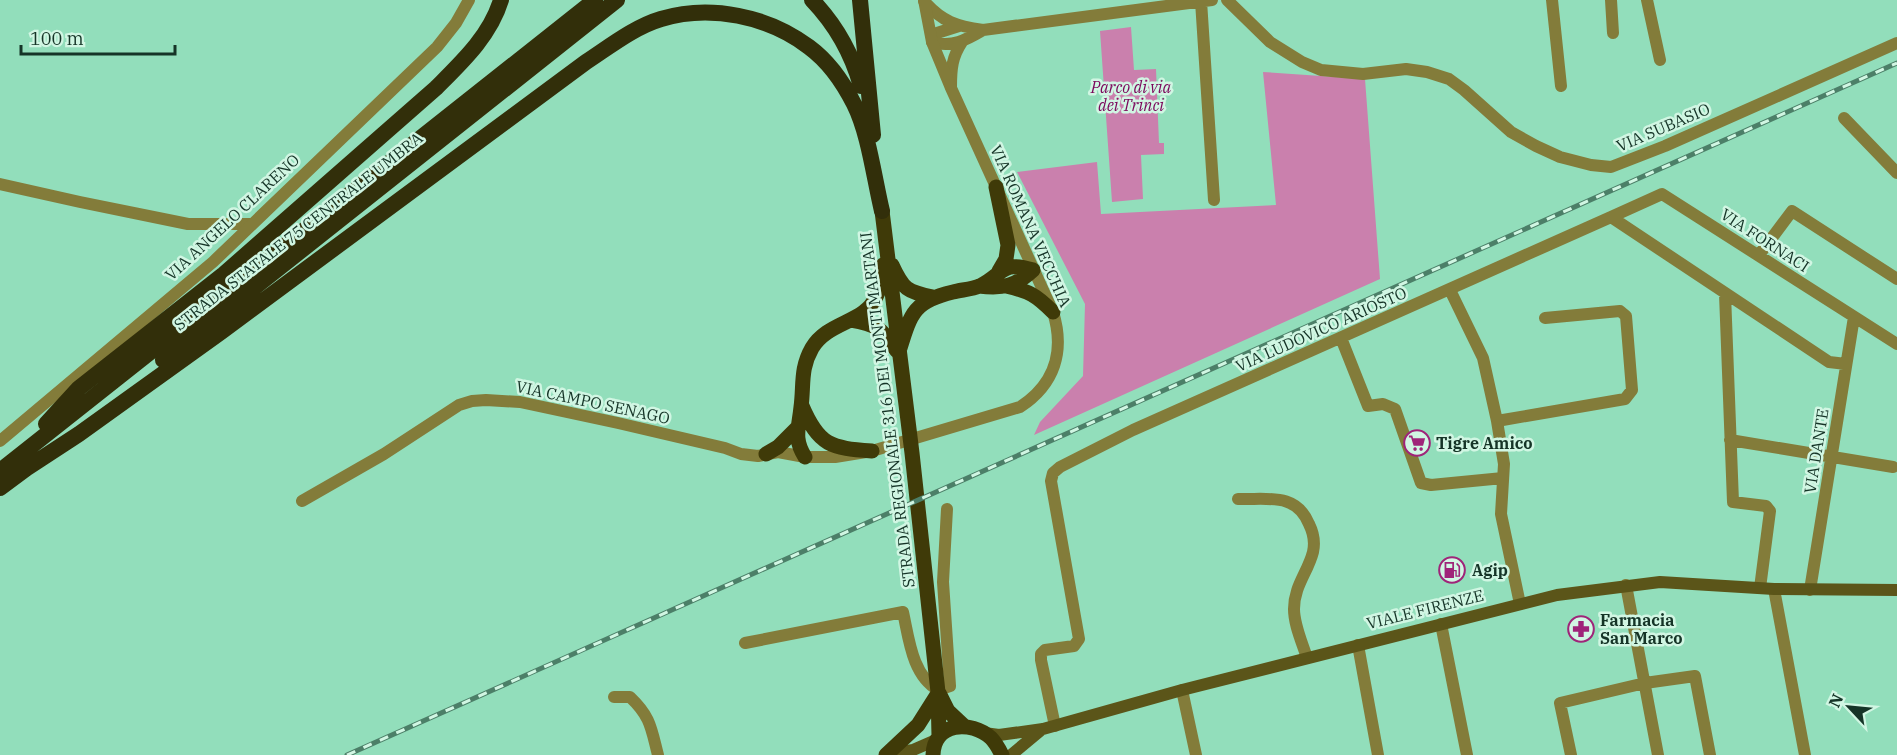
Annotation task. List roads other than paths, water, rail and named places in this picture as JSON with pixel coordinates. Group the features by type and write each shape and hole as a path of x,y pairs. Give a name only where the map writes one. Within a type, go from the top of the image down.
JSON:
{"highway":[{"path":"13,467 79,388 224,274 436,88 469,55 488,30 501,0"},
{"name":"STRADA STATALE 75 CENTRALE UMBRA","path":"0,488 13,467 595,0"},
{"name":"STRADA STATALE 75 CENTRALE UMBRA","path":"13,467 617,0"},
{"path":"812,0 840,37 856,67 872,124"},
{"path":"860,0 872,124"},
{"path":"13,467 79,434 586,62 634,31 660,19 695,12 726,14 761,22 781,30 810,47 837,77 855,105 863,126 882,211"},
{"name":"STRADA REGIONALE 316 DEI MONTI MARTANI","path":"872,124 882,211"}],"main road":[{"path":"996,187 1008,245 1006,259 999,271"},
{"name":"STRADA REGIONALE 316 DEI MONTI MARTANI","path":"882,211 938,691 936,744"},
{"path":"886,250 897,277 905,288 914,294 933,297"},
{"path":"805,457 810,445 804,425 802,406 801,382 806,362 821,336 866,311 876,298 886,250"},
{"path":"979,286 1008,267 1020,266 1034,270"},
{"path":"898,353 910,316 933,297 979,286 993,288 1006,286 1017,283 1034,270"},
{"path":"1006,286 1024,290 1036,296 1053,312"},
{"path":"851,320 874,324 886,334 898,353"},
{"path":"804,425 833,445 846,449 872,451"},
{"path":"762,455 778,447 804,425"},
{"name":"VIALE FIRENZE","path":"964,726 983,733 999,735 1049,728 1182,690 1557,595 1660,582 1774,589 1897,590"},
{"path":"886,755 918,725 938,691"},
{"name":"STRADA REGIONALE 316 DEI MONTI MARTANI","path":"938,691 948,711 964,726"},
{"path":"886,755 936,744 948,729 964,726"},
{"name":"VIALE FIRENZE","path":"1011,755 1049,728"},
{"name":"VIALE FIRENZE","path":"983,733 998,746 1002,755"}],"street":[{"name":"VIA ANGELO CLARENO","path":"0,441 204,269 437,47 456,23 469,0"},
{"name":"VIA SUBASIO","path":"1227,0 1270,42 1302,62 1321,70 1363,74 1406,69 1427,72 1449,79 1479,102 1511,132 1536,146 1560,157 1591,165 1611,167 1665,146 1897,43"},
{"path":"1552,0 1561,86"},
{"path":"1611,0 1614,33"},
{"path":"1647,0 1660,60"},
{"path":"924,1 934,14 959,26 984,30 1206,1 1214,200"},
{"name":"VIA ROMANA VECCHIA","path":"762,455 778,452 805,457 835,457 872,451 1020,406 1032,399 1049,378 1058,353 1059,339 1053,312 951,88 932,42 924,1"},
{"path":"959,26 937,33 932,42 941,45 962,42 984,30"},
{"path":"951,88 950,66 962,42"},
{"path":"1844,118 1895,169"},
{"path":"0,184 188,224 250,224"},
{"name":"VIA FORNACI","path":"1611,217 1662,194 1897,344"},
{"path":"1759,255 1792,211 1897,279"},
{"path":"1611,217 1829,362 1846,364"},
{"name":"VIA LUDOVICO ARIOSTO","path":"1049,728 1041,654 1045,650 1074,646 1079,639 1051,482 1053,472 1133,430 1611,217"},
{"path":"1450,290 1483,358 1504,464 1501,514 1520,604"},
{"path":"1725,294 1733,502 1766,506 1770,511 1761,588"},
{"path":"1497,421 1626,399 1632,390 1626,316 1620,311 1545,318"},
{"name":"VIA DANTE","path":"1810,590 1854,317"},
{"path":"1341,338 1368,406 1383,404 1395,409 1421,483 1431,485 1503,478"},
{"name":"VIA CAMPO SENAGO","path":"302,501 384,454 459,405 472,401 520,402 725,448 741,454 762,455"},
{"path":"1730,440 1893,467"},
{"path":"1238,499 1286,500 1297,506 1305,515 1311,528 1313,552 1299,583 1294,609 1307,658"},
{"path":"746,644 903,612 911,649 920,672 929,685 938,691 950,686 943,582 947,509"},
{"path":"1626,585 1658,755"},
{"path":"1774,589 1805,755"},
{"path":"1440,624 1467,755"},
{"path":"1358,645 1378,755"},
{"path":"1571,755 1560,703 1645,683 1695,676 1710,755"},
{"path":"1182,690 1196,755"},
{"path":"614,698 630,696 640,706 649,718 658,755"}],"railway":[{"path":"347,755 1897,63"}],"place":[{"name":"Tigre Amico","path":"1417,443"},
{"name":"Agip","path":"1452,570"},
{"name":"Farmacia San Marco","path":"1581,629"}],"park label":[{"name":"Parco di via dei Trinci","path":"1131,96"}]}
